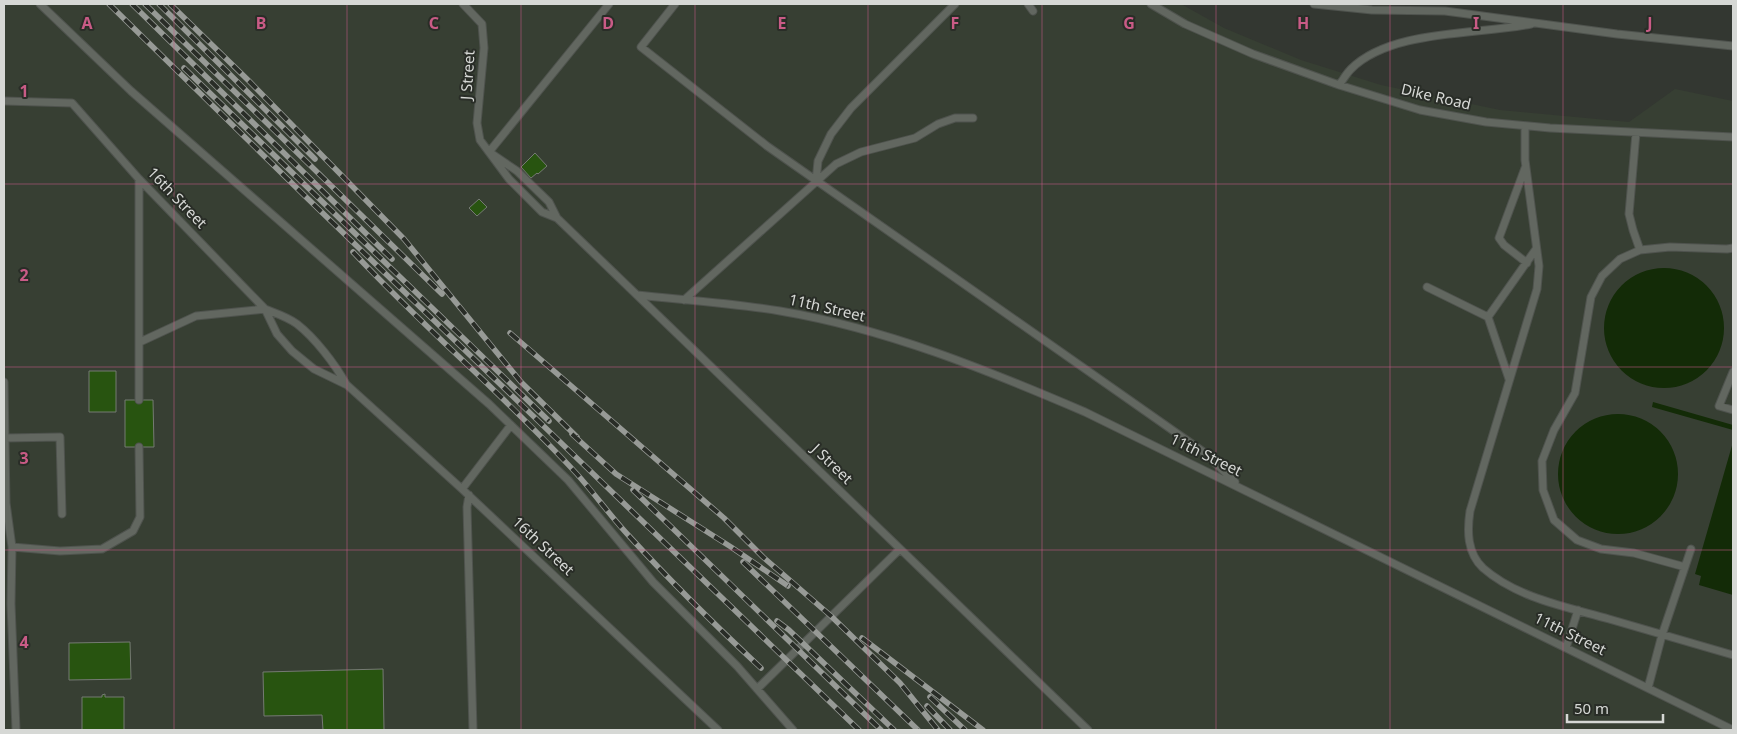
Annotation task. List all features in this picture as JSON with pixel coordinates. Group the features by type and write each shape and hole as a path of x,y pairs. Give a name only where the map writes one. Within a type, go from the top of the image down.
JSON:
{"lane":[{"path":"40,4 131,91 511,425 568,480 654,582 737,666 793,730"},
{"name":"J Street","path":"463,4 482,24 484,48 478,124 480,140 509,179 542,212 557,218"},
{"path":"489,152 609,4"},
{"path":"675,4 641,47 767,146 1205,453 1240,487"},
{"path":"816,181 818,161 831,134 850,108 955,4"},
{"path":"1028,4 1032,11"},
{"name":"Dike Road","path":"1151,4 1185,24 1253,54 1420,110 1486,122 1525,126 1733,137"},
{"path":"1314,4 1372,10 1445,12 1536,22 1617,34 1733,46"},
{"path":"1339,84 1351,69 1366,57 1397,44 1438,35 1513,27 1536,22"},
{"name":"16th Street","path":"4,101 72,103 139,179 265,308 295,323 307,334 338,369 346,385"},
{"path":"684,300 836,164 861,152 915,138 938,124 955,118 974,118"},
{"path":"1525,126 1526,168 1539,266 1537,289 1470,511 1467,529 1471,548 1482,567 1504,582 1529,595 1733,655"},
{"path":"1636,133 1629,214 1632,230 1640,250"},
{"name":"J Street","path":"489,152 516,171 549,202 557,218 1088,730"},
{"path":"1526,168 1499,238 1504,245 1527,262"},
{"path":"139,179 139,400"},
{"path":"1685,567 1634,553 1601,549 1577,540 1554,520 1542,490 1542,461 1554,430 1575,393 1591,297 1602,276 1620,259 1640,250 1670,247 1733,248"},
{"path":"1488,317 1536,249"},
{"path":"1426,287 1488,317 1509,379"},
{"name":"11th Street","path":"637,295 780,311 849,326 920,346 1005,378 1085,412 1733,730"},
{"path":"140,342 196,316 265,308"},
{"name":"16th Street","path":"265,308 277,334 292,351 314,369 346,385 462,489 718,730"},
{"path":"1733,372 1719,406 1733,410"},
{"path":"4,382 6,503 12,548 11,604 16,730"},
{"path":"462,489 511,425"},
{"path":"5,438 60,437 62,514"},
{"path":"12,548 60,551 102,549 133,531 140,518 139,447"},
{"path":"469,496 467,507 473,730"},
{"path":"757,689 900,549"},
{"path":"1648,688 1662,635 1691,549"},
{"path":"1566,648 1578,610"}],"shaded area":[{"path":"4,4 1181,4 1224,28 1301,60 1381,85 1500,110 1629,122 1675,89 1733,101 1733,730 4,730"},
{"path":"1664,268 1676,269 1687,273 1697,278 1706,286 1714,295 1719,305 1723,316 1723,340 1719,351 1714,361 1706,370 1697,378 1687,383 1676,387 1664,388 1652,387 1641,383 1631,378 1622,370 1614,361 1609,351 1605,340 1604,328 1605,316 1609,305 1614,295 1622,286 1631,278 1641,273 1652,269"},
{"path":"1653,402 1733,425 1733,430 1652,407"},
{"path":"1618,414 1630,415 1641,419 1651,424 1660,432 1668,441 1673,451 1677,462 1677,486 1673,497 1668,507 1660,516 1651,524 1641,529 1630,533 1618,534 1606,533 1595,529 1585,524 1576,516 1568,507 1563,497 1559,486 1558,474 1559,462 1563,451 1568,441 1576,432 1585,424 1595,419 1606,415"},
{"path":"1733,442 1733,595 1699,585 1701,576 1695,574"}],"building":[{"path":"535,153 547,166 531,178 521,167"},
{"path":"479,199 487,207 477,216 469,208"},
{"path":"89,371 116,371 116,412 89,412"},
{"path":"125,400 153,400 154,447 125,447"},
{"path":"130,642 131,679 69,680 69,643"},
{"path":"383,669 384,730 323,730 322,715 264,716 263,672"},
{"path":"105,694 105,697 124,697 124,730 82,730 82,697 102,697"}],"railway":[{"path":"109,4 306,197 859,730"},
{"path":"132,4 392,259"},
{"path":"145,4 442,294"},
{"path":"159,4 315,159"},
{"path":"170,4 249,81 404,239 521,382 577,437"},
{"path":"184,68 549,421"},
{"path":"353,252 549,445 576,473 616,522 646,554 694,604 761,668"},
{"path":"510,333 724,518 763,557 831,616 900,683 938,730"},
{"path":"572,434 616,474 731,547 788,586"},
{"path":"633,490 881,730"},
{"path":"743,562 918,730"},
{"path":"777,621 789,630 894,730"},
{"path":"862,638 983,730"},
{"path":"930,697 965,730"},
{"path":"927,706 950,730"}]}
